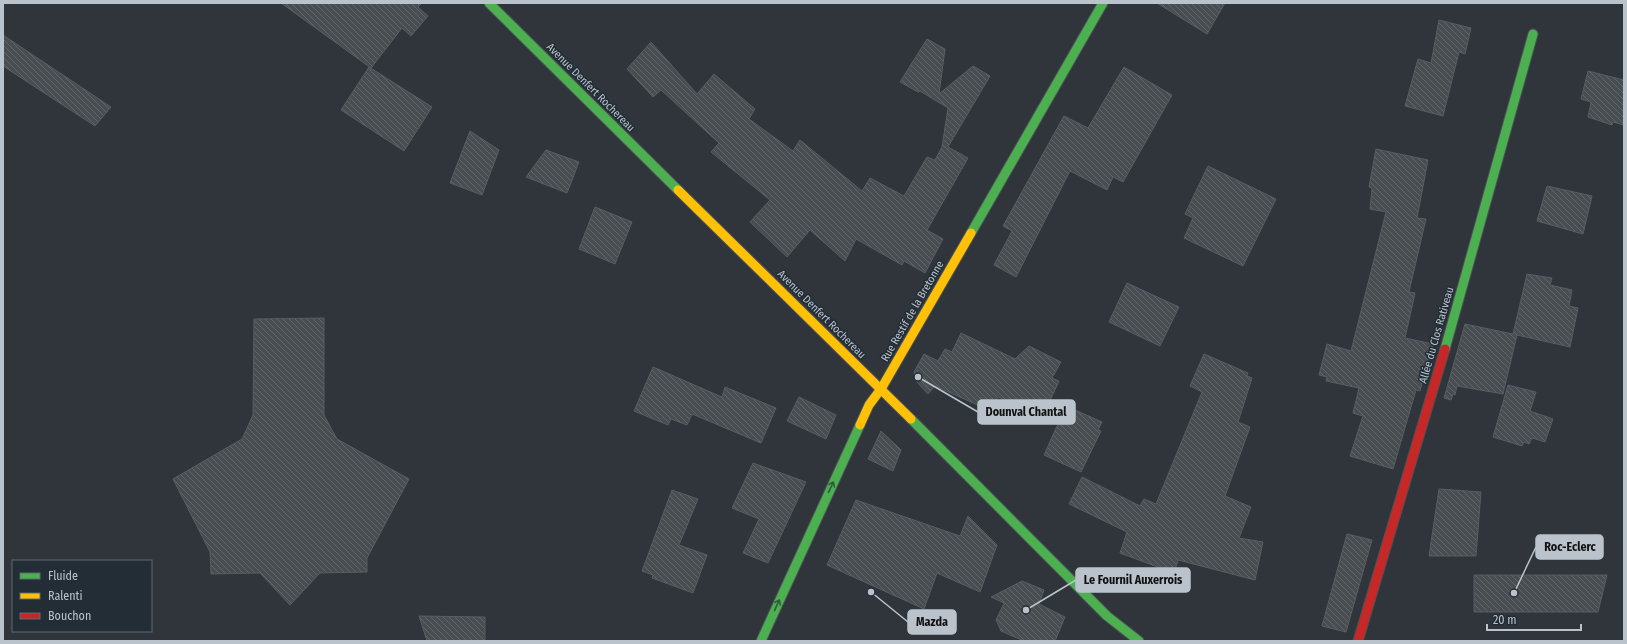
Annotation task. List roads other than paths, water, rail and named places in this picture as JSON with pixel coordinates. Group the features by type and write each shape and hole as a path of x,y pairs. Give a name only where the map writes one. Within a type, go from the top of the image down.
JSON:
{"street":[{"name":"Avenue Denfert Rochereau","path":"489,3 881,389 1107,616 1139,641"},
{"name":"Rue Restif de la Bretonne","path":"761,641 869,404 881,389 1016,152 1104,3"},
{"name":"Allée du Clos Rativeau","path":"1358,641 1432,394 1533,34"}],"place":[{"name":"Dounval Chantal","path":"918,377"},
{"name":"Mazda","path":"871,592"},
{"name":"Roc-Eclerc","path":"1514,593"},
{"name":"Le Fournil Auxerrois","path":"1026,610"}]}
